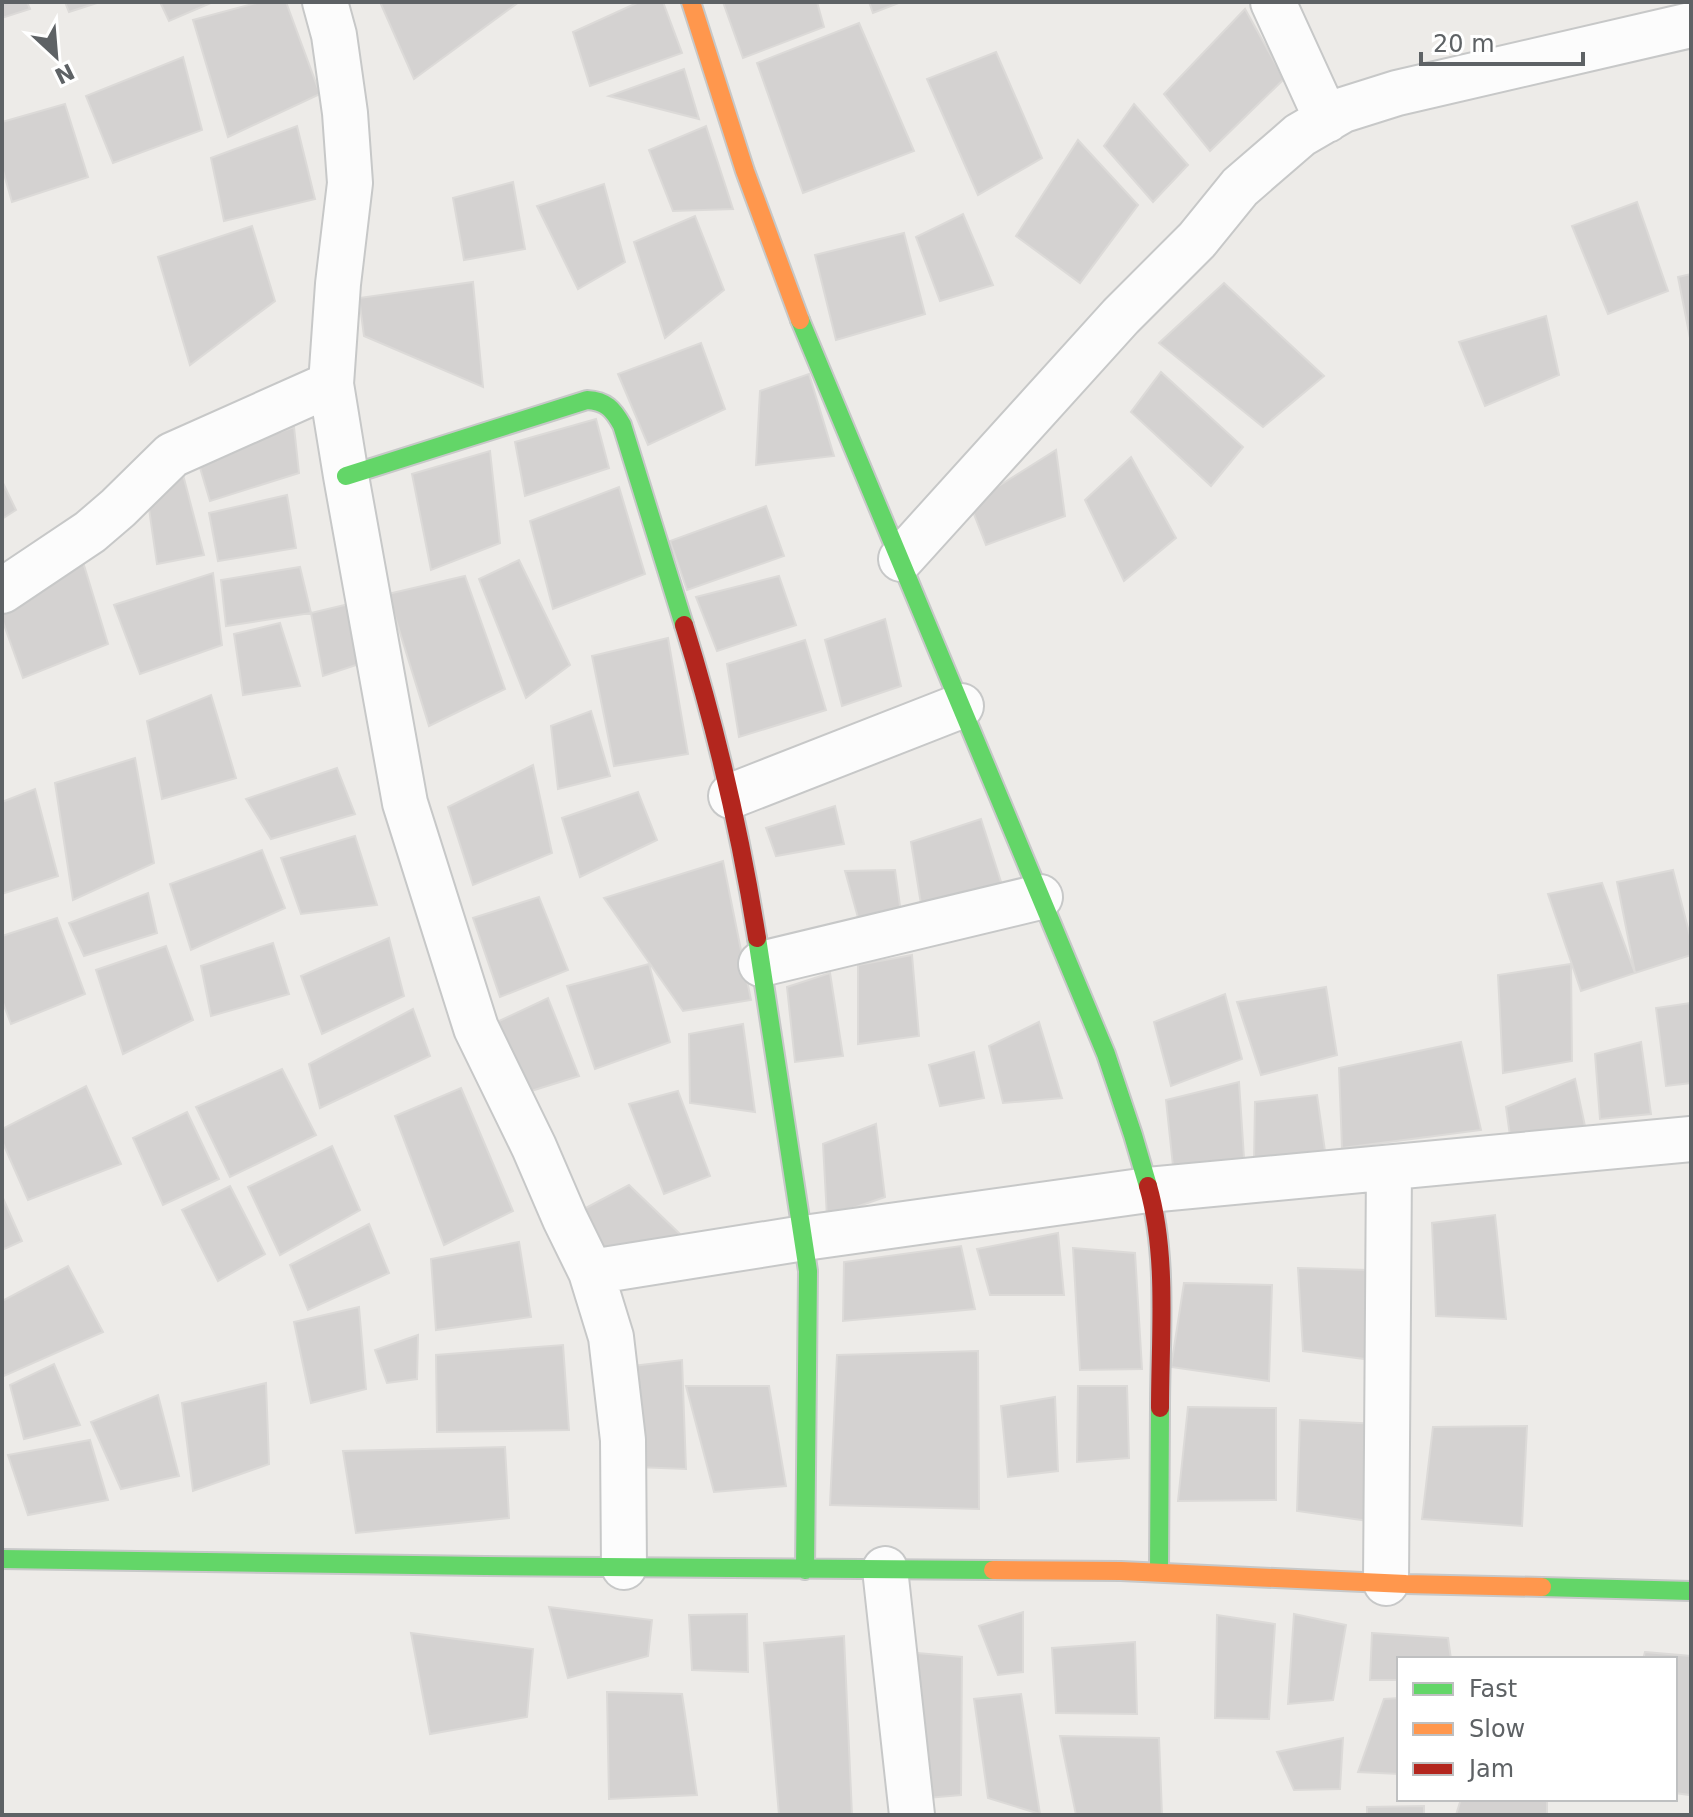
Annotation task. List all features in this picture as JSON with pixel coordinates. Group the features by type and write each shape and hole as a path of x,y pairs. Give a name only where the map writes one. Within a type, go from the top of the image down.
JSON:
{"street":[{"path":"325,2 334,35 345,113 350,183 338,284 331,384 405,803 476,1028 591,1272 611,1337 623,1440 624,1567"},
{"path":"691,2 745,171 790,294 1106,1054 1133,1135 1155,1212 1160,1275 1159,1572"},
{"path":"1273,2 1327,120"},
{"path":"901,559 1121,316 1197,240 1240,187 1300,135 1343,110 1397,93 1691,25"},
{"path":"2,591 90,532 172,455 331,384"},
{"path":"346,476 587,400 603,401 613,409 622,425 708,702 750,893 808,1271 805,1570"},
{"path":"731,796 961,706"},
{"path":"761,964 1040,897"},
{"path":"591,1272 804,1238 1148,1190 1691,1139"},
{"path":"1386,1583 1389,1168"},
{"path":"2,1559 1159,1572 1386,1583 1691,1591"},
{"path":"885,1569 912,1815"}],"building":[{"path":"2,2 27,2 30,9 2,18"},
{"path":"65,2 100,2 69,12"},
{"path":"160,2 213,2 169,21"},
{"path":"260,2 286,2 320,94 228,137 193,20"},
{"path":"380,2 519,2 414,79"},
{"path":"639,2 663,2 682,53 590,86 573,32"},
{"path":"723,2 817,2 824,27 743,58"},
{"path":"869,2 901,2 873,13"},
{"path":"1245,9 1284,79 1210,151 1164,94"},
{"path":"859,23 914,151 803,193 757,63"},
{"path":"996,52 1042,158 978,195 927,79"},
{"path":"183,57 202,130 113,163 86,96"},
{"path":"684,69 699,119 609,96"},
{"path":"65,104 88,177 12,202 2,167 2,122"},
{"path":"1134,104 1188,165 1153,202 1104,146"},
{"path":"297,126 315,199 224,221 211,158"},
{"path":"706,126 733,209 673,211 649,150"},
{"path":"1078,140 1138,205 1080,283 1016,236"},
{"path":"513,182 525,249 464,260 453,198"},
{"path":"604,184 625,262 578,289 537,206"},
{"path":"1637,202 1668,291 1608,314 1572,226"},
{"path":"963,214 993,285 940,301 916,237"},
{"path":"695,216 724,290 665,338 634,242"},
{"path":"252,226 275,301 190,365 158,257"},
{"path":"904,233 925,314 836,340 815,255"},
{"path":"1691,274 1691,343 1678,277"},
{"path":"473,282 483,387 364,336 359,298"},
{"path":"1224,283 1324,376 1263,427 1159,343"},
{"path":"1546,316 1559,375 1485,406 1459,342"},
{"path":"701,343 725,409 648,445 618,374"},
{"path":"1161,372 1243,447 1211,486 1131,412"},
{"path":"809,374 834,456 756,465 760,391"},
{"path":"596,419 609,468 525,496 515,442"},
{"path":"294,427 299,473 210,501 198,461"},
{"path":"1056,450 1065,516 986,545 970,504"},
{"path":"490,451 500,543 431,570 412,474"},
{"path":"1131,457 1176,538 1124,581 1085,500"},
{"path":"181,467 204,555 157,564 148,502"},
{"path":"2,481 16,510 2,519"},
{"path":"619,487 645,574 553,609 530,521"},
{"path":"287,495 296,548 218,561 209,513"},
{"path":"766,506 784,556 687,590 670,541"},
{"path":"519,560 570,665 526,698 479,579"},
{"path":"83,562 108,644 23,678 2,619 2,608"},
{"path":"300,567 311,613 226,626 221,580"},
{"path":"213,573 222,645 140,674 114,605"},
{"path":"465,576 505,689 429,726 388,594"},
{"path":"779,576 796,625 717,651 696,597"},
{"path":"353,603 362,663 323,676 311,613"},
{"path":"885,619 901,686 842,706 825,640"},
{"path":"280,623 300,686 243,695 234,634"},
{"path":"668,638 688,754 614,766 592,656"},
{"path":"805,640 826,710 739,737 727,664"},
{"path":"211,695 236,778 162,799 147,721"},
{"path":"591,711 610,776 558,789 551,726"},
{"path":"135,758 154,863 73,900 55,783"},
{"path":"533,765 552,853 473,885 448,807"},
{"path":"337,768 355,814 271,839 246,799"},
{"path":"35,789 58,876 2,894 2,802"},
{"path":"638,792 657,840 580,877 562,818"},
{"path":"835,806 844,844 776,856 766,828"},
{"path":"981,819 1002,885 921,904 911,842"},
{"path":"355,836 377,905 301,914 281,858"},
{"path":"262,850 285,908 191,950 170,884"},
{"path":"723,861 751,1000 683,1011 604,898"},
{"path":"895,870 901,913 859,921 845,871"},
{"path":"1673,870 1691,940 1691,955 1635,973 1617,882"},
{"path":"1602,883 1635,973 1581,991 1548,894"},
{"path":"148,893 157,933 84,956 69,923"},
{"path":"539,897 568,970 500,997 473,918"},
{"path":"57,918 85,994 11,1024 2,1000 2,936"},
{"path":"389,938 404,996 322,1034 301,976"},
{"path":"273,943 289,994 211,1016 201,966"},
{"path":"166,946 193,1020 123,1054 96,970"},
{"path":"912,955 919,1036 858,1044 858,965"},
{"path":"649,964 670,1042 595,1069 567,986"},
{"path":"1571,964 1572,1061 1503,1073 1498,975"},
{"path":"830,973 843,1056 795,1062 787,987"},
{"path":"1326,987 1337,1055 1261,1075 1237,1002"},
{"path":"1225,994 1242,1059 1171,1086 1154,1022"},
{"path":"548,998 579,1076 528,1092 497,1022"},
{"path":"1691,1003 1691,1083 1666,1086 1656,1008"},
{"path":"413,1009 430,1056 320,1108 309,1064"},
{"path":"1039,1022 1062,1098 1003,1103 989,1046"},
{"path":"743,1024 755,1112 690,1103 689,1034"},
{"path":"1461,1042 1481,1130 1342,1148 1339,1068"},
{"path":"1641,1042 1651,1114 1600,1119 1595,1054"},
{"path":"974,1052 984,1098 940,1106 929,1065"},
{"path":"282,1069 316,1135 230,1177 196,1107"},
{"path":"1575,1079 1586,1131 1511,1143 1506,1107"},
{"path":"1239,1082 1244,1158 1173,1166 1166,1100"},
{"path":"86,1086 121,1164 28,1200 2,1141 2,1129"},
{"path":"461,1088 513,1211 444,1245 395,1116"},
{"path":"678,1091 710,1176 664,1194 629,1104"},
{"path":"1317,1095 1326,1158 1254,1163 1255,1102"},
{"path":"187,1112 219,1179 163,1205 133,1138"},
{"path":"876,1124 885,1197 827,1217 823,1144"},
{"path":"332,1146 360,1210 280,1255 248,1187"},
{"path":"629,1185 681,1235 604,1252 582,1210"},
{"path":"230,1186 265,1254 218,1281 182,1210"},
{"path":"2,1196 22,1241 2,1250"},
{"path":"1495,1215 1506,1319 1436,1316 1432,1223"},
{"path":"369,1224 389,1273 308,1310 290,1265"},
{"path":"1058,1233 1064,1295 990,1295 977,1249"},
{"path":"519,1242 531,1317 436,1330 431,1259"},
{"path":"961,1246 975,1309 843,1321 844,1262"},
{"path":"1073,1248 1135,1253 1142,1369 1080,1370"},
{"path":"68,1266 103,1332 4,1376 2,1301"},
{"path":"1298,1268 1368,1270 1365,1359 1303,1351"},
{"path":"1184,1283 1272,1285 1269,1381 1171,1367"},
{"path":"359,1307 366,1389 311,1403 294,1322"},
{"path":"418,1335 417,1379 387,1383 375,1350"},
{"path":"563,1345 569,1430 437,1432 436,1355"},
{"path":"978,1351 979,1509 830,1505 837,1355"},
{"path":"682,1360 686,1469 636,1467 633,1366"},
{"path":"54,1364 80,1425 24,1439 10,1385"},
{"path":"266,1383 269,1464 193,1491 182,1403"},
{"path":"686,1386 769,1386 786,1486 714,1492"},
{"path":"1078,1386 1127,1386 1129,1458 1077,1462"},
{"path":"158,1395 179,1476 121,1489 91,1422"},
{"path":"1055,1397 1058,1471 1008,1477 1001,1406"},
{"path":"1188,1407 1276,1408 1276,1500 1178,1501"},
{"path":"1300,1420 1379,1424 1369,1521 1297,1511"},
{"path":"1527,1426 1522,1526 1422,1519 1433,1427"},
{"path":"90,1440 108,1500 28,1515 8,1455"},
{"path":"505,1447 509,1518 356,1533 343,1451"},
{"path":"549,1607 652,1620 648,1656 568,1678"},
{"path":"1023,1612 1023,1672 998,1675 979,1626"},
{"path":"747,1614 748,1672 692,1670 689,1615"},
{"path":"1294,1614 1346,1625 1333,1700 1288,1704"},
{"path":"1217,1615 1275,1624 1269,1719 1215,1718"},
{"path":"411,1633 533,1649 527,1717 430,1734"},
{"path":"1372,1633 1448,1638 1451,1657 1397,1657 1397,1680 1370,1680"},
{"path":"844,1636 852,1815 779,1815 764,1643"},
{"path":"1135,1642 1137,1714 1056,1713 1052,1648"},
{"path":"906,1652 962,1657 961,1795 927,1798"},
{"path":"1645,1652 1691,1656 1690,1795 1677,1793 1677,1657 1644,1657"},
{"path":"607,1692 682,1694 697,1795 609,1799"},
{"path":"1021,1694 1040,1814 988,1798 974,1699"},
{"path":"1397,1698 1397,1774 1358,1772 1384,1699"},
{"path":"1060,1736 1159,1738 1162,1815 1076,1815"},
{"path":"1343,1738 1340,1789 1294,1790 1277,1752"},
{"path":"1460,1801 1547,1801 1547,1815 1456,1815"},
{"path":"1424,1806 1424,1815 1367,1815 1367,1807"}],"traffic: fast":[{"path":"800,320 1106,1054 1148,1186"},
{"path":"346,476 587,400 604,404 622,425 684,625"},
{"path":"757,938 808,1271 805,1570"},
{"path":"1159,1572 1160,1408"},
{"path":"2,1559 993,1570"},
{"path":"1542,1587 1691,1591"}],"traffic: slow":[{"path":"691,2 745,171 800,320"},
{"path":"993,1570 1121,1571 1542,1587"}],"traffic: jam":[{"path":"684,625 726,780 757,938"},
{"path":"1148,1186 1161,1268 1160,1408"}]}
